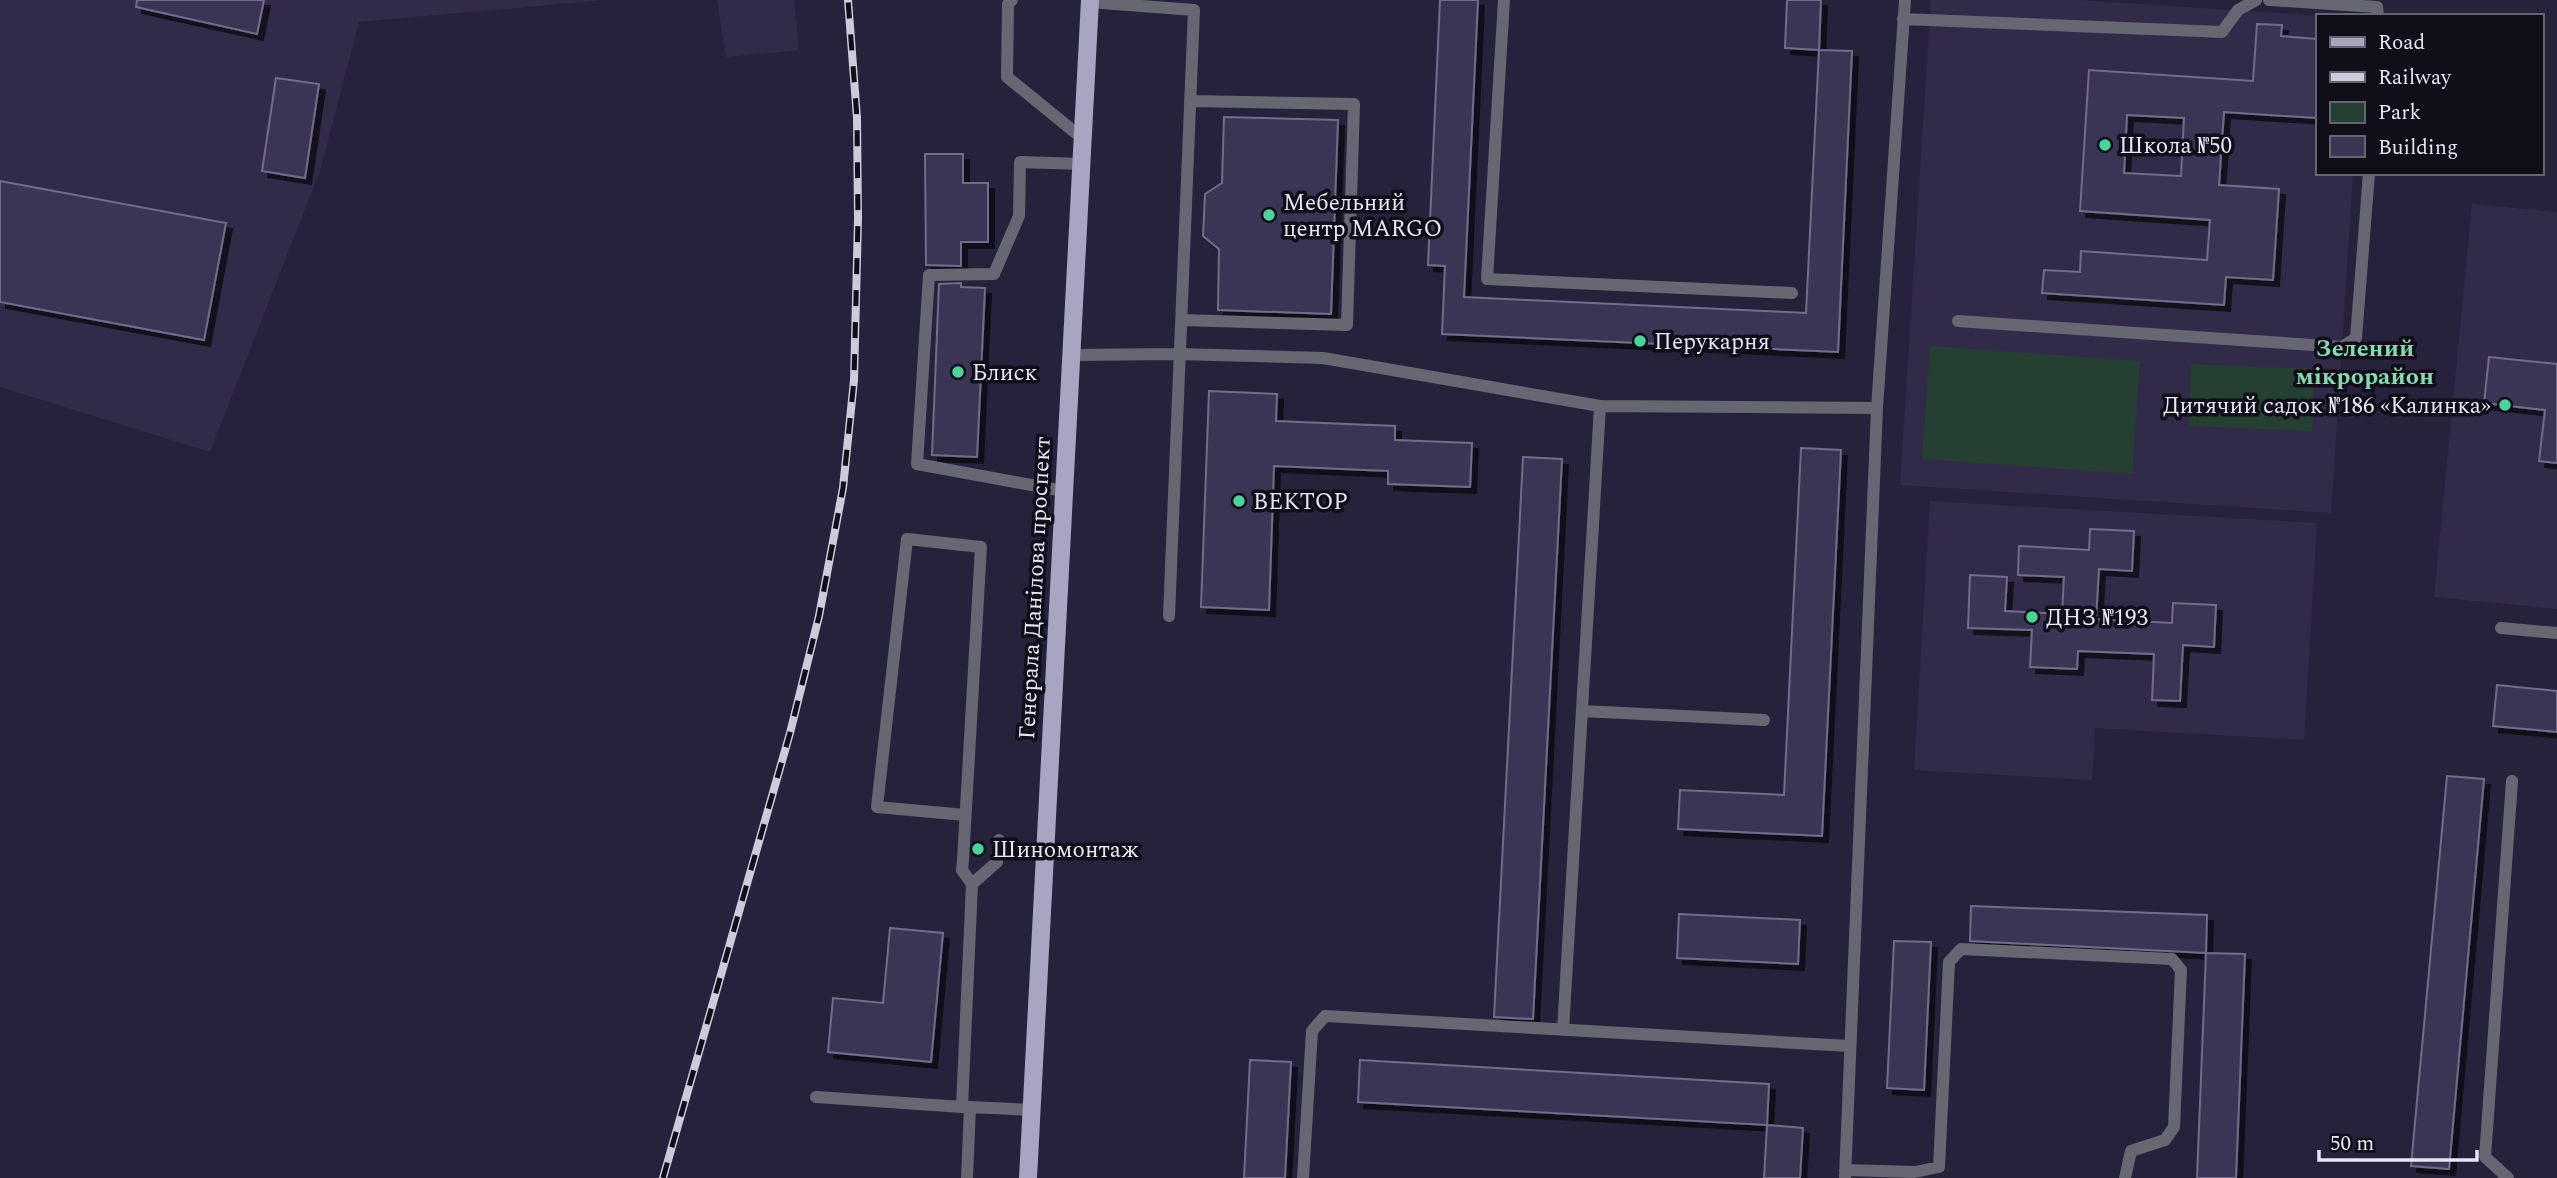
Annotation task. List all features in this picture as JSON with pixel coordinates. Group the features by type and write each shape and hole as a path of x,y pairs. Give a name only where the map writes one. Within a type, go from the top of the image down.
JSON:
{"main road":[{"name":"Генерала Данілова проспект","path":"1028,1178 1089,1"}],"lane":[{"path":"1013,0 1008,4 1007,77 1082,138"},
{"path":"1504,0 1487,279 1792,293"},
{"path":"1905,0 1877,408 1845,1174 1915,1172 1939,1167 1950,962 1961,949 2172,958 2181,970 2174,1127 2165,1140 2131,1151 2125,1178"},
{"path":"1903,19 2222,32 2238,10 2256,0"},
{"path":"2269,0 2377,8 2378,14"},
{"path":"1089,1 1194,10 1169,617"},
{"path":"1181,320 1347,325 1354,104 1190,100"},
{"path":"1064,491 917,464 929,275 994,274 1019,216 1020,162 1081,164"},
{"path":"1958,321 2342,347 2357,338 2369,175"},
{"path":"1071,355 1178,354 1323,358 1600,406 1877,408"},
{"path":"1563,1030 1600,406"},
{"path":"965,815 877,807 907,539 981,547 962,870 972,884 966,1107 967,1178"},
{"path":"2501,628 2557,633"},
{"path":"1582,711 1764,720"},
{"path":"2508,1178 2486,1157 2512,781"},
{"path":"972,884 997,862 999,840"},
{"path":"1303,1178 1312,1031 1325,1016 1850,1046"},
{"path":"816,1097 1032,1110"}],"shaded area":[{"path":"0,0 605,0 359,22 320,171 210,452 0,387"},
{"path":"717,0 794,0 799,50 726,57"},
{"path":"1931,0 2079,0 2316,16 2316,175 2353,175 2331,513 1900,485"},
{"name":"Дитячий садок №186 «Калинка»","path":"2472,204 2557,212 2557,609 2434,597"},
{"path":"1930,501 2317,523 2304,740 2095,728 2092,780 1914,770"}],"green space":[{"path":"1930,346 2140,361 2132,474 1922,459"},
{"path":"2191,364 2315,369 2312,431 2189,426"}],"building":[{"path":"137,0 264,0 257,34 136,7"},
{"path":"1440,0 1478,0 1464,297 1806,313 1819,50 1852,51 1838,352 1442,334 1445,266 1428,265"},
{"path":"1787,0 1821,0 1819,50 1785,48"},
{"name":"Школа №50","path":"2257,24 2282,25 2281,36 2316,39 2316,118 2224,112 2219,185 2279,189 2273,280 2226,277 2224,305 2042,293 2044,270 2080,272 2081,251 2207,260 2210,220 2080,211 2089,70 2253,81","holes":["2127,115 2184,118 2181,176 2124,173"]},
{"path":"276,78 319,84 305,178 262,171"},
{"name":"Мебельний центр MARGO","path":"1224,117 1338,120 1331,314 1218,310 1219,249 1203,236 1205,194 1222,183"},
{"path":"925,154 963,154 963,183 988,183 988,242 961,242 961,266 926,265"},
{"path":"0,181 226,223 204,340 0,302"},
{"name":"Блиск","path":"961,283 961,287 985,288 977,457 932,455 939,284"},
{"path":"2489,357 2557,364 2557,463 2539,461 2545,410 2484,403"},
{"name":"ВЕКТОР","path":"1209,391 1277,394 1276,421 1395,426 1395,440 1472,443 1470,487 1388,484 1388,471 1274,466 1269,610 1201,607"},
{"path":"1801,448 1841,450 1822,836 1678,829 1680,790 1784,795"},
{"path":"1523,457 1562,459 1533,1019 1494,1017"},
{"name":"ДНЗ №193","path":"2090,529 2134,531 2132,571 2099,569 2096,619 2172,623 2173,603 2216,605 2214,647 2183,645 2180,701 2152,700 2154,654 2078,651 2077,669 2030,667 2032,630 1968,628 1970,575 2007,577 2005,611 2062,614 2064,577 2018,575 2019,546 2089,550"},
{"path":"2497,685 2557,691 2557,732 2493,726"},
{"path":"2447,776 2484,779 2449,1169 2411,1166"},
{"path":"1971,906 2207,915 2206,953 1970,941"},
{"path":"1679,914 1800,920 1798,964 1677,958"},
{"path":"890,928 943,933 931,1062 828,1052 833,998 883,1003"},
{"path":"1894,941 1931,942 1924,1090 1887,1088"},
{"path":"2206,953 2245,954 2236,1178 2197,1178"},
{"path":"1250,1060 1291,1062 1285,1178 1244,1178"},
{"path":"1360,1060 1769,1084 1767,1125 1358,1102"},
{"path":"1767,1125 1803,1128 1800,1178 1764,1178"}],"railway":[{"path":"663,1178 790,733 819,616 843,488 854,380 858,219 857,118 848,0"}],"place":[{"name":"Школа №50","path":"2105,145"},
{"name":"Мебельний центр MARGO","path":"1269,215"},
{"name":"Перукарня","path":"1640,341"},
{"name":"Блиск","path":"958,372"},
{"name":"Дитячий садок №186 «Калинка»","path":"2505,405"},
{"name":"ВЕКТОР","path":"1239,501"},
{"name":"ДНЗ №193","path":"2032,617"},
{"name":"Шиномонтаж","path":"978,849"}],"district":[{"name":"Зелений мікрорайон","path":"2365,362"}]}
